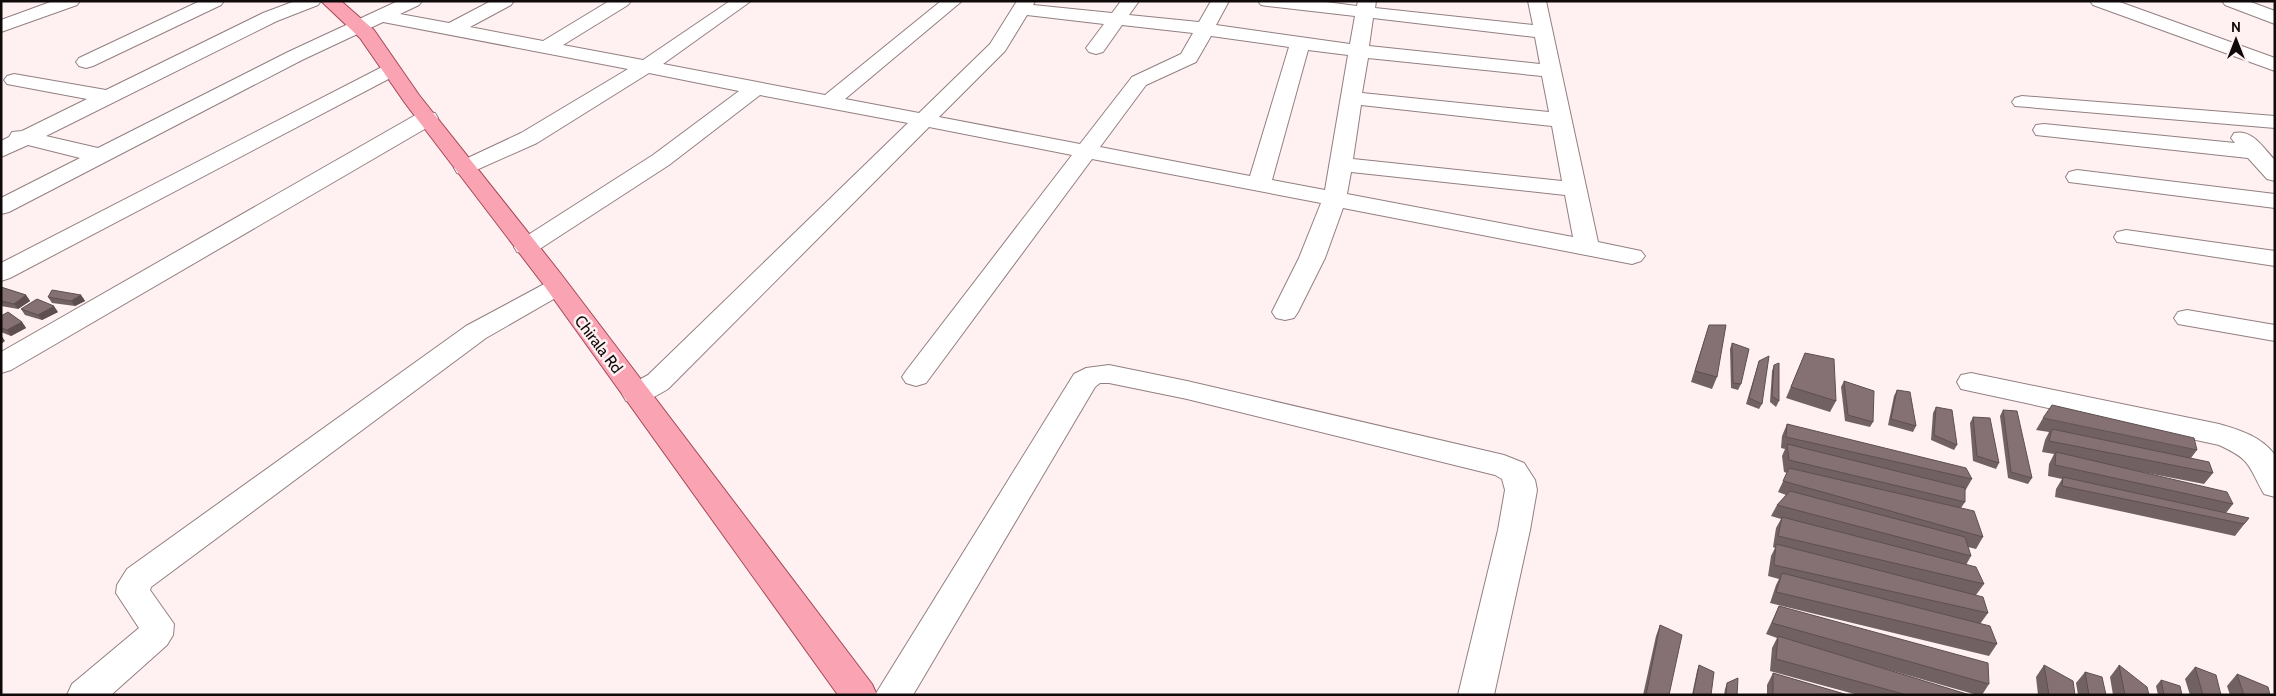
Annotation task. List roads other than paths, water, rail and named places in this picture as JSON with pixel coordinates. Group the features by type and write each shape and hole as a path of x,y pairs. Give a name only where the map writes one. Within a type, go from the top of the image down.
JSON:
{"main road":[{"name":"Chirala Rd","path":"330,1 370,21 367,34 391,70 557,287 859,695"}],"street":[{"path":"1,26 71,1"},
{"path":"173,1 221,9 260,22"},
{"path":"1,150 260,22 312,1"},
{"path":"1,207 295,56 413,1"},
{"path":"451,30 505,1"},
{"path":"545,48 622,1"},
{"path":"466,168 529,138 646,67 742,1"},
{"path":"830,101 953,1"},
{"path":"1096,48 1130,1"},
{"path":"916,377 1139,81 1189,58 1206,30 1220,1"},
{"path":"1267,1 1366,7 1441,21 1544,32"},
{"path":"1440,1 1441,21"},
{"path":"1537,1 1587,247"},
{"path":"2099,1 2275,65"},
{"path":"2231,1 2275,18"},
{"path":"636,394 658,382 998,47 1024,5 1117,20 1300,42 1358,51 1550,71"},
{"path":"1285,312 1312,258 1335,199 1366,7"},
{"path":"86,62 221,9"},
{"path":"370,21 451,30 757,87 1632,256"},
{"path":"1259,184 1300,42"},
{"path":"1,273 391,70"},
{"path":"14,80 109,97"},
{"path":"526,246 661,160 757,87"},
{"path":"1351,98 1560,120"},
{"path":"2022,102 2275,122"},
{"path":"1,364 427,118"},
{"path":"2224,118 2275,174"},
{"path":"2044,130 2255,152"},
{"path":"1,132 102,156"},
{"path":"1340,164 1575,189"},
{"path":"2077,178 2275,201"},
{"path":"2126,237 2275,259"},
{"path":"85,695 155,635 157,624 133,593 134,585 145,573 476,332 557,287"},
{"path":"2187,318 2275,332"},
{"path":"893,695 1084,381 1089,376 1098,374 1109,374 1187,390 1504,466 1512,472 1518,480 1521,490 1514,530 1476,695"},
{"path":"1971,382 2219,434 2255,451 2266,464 2275,486"}]}
